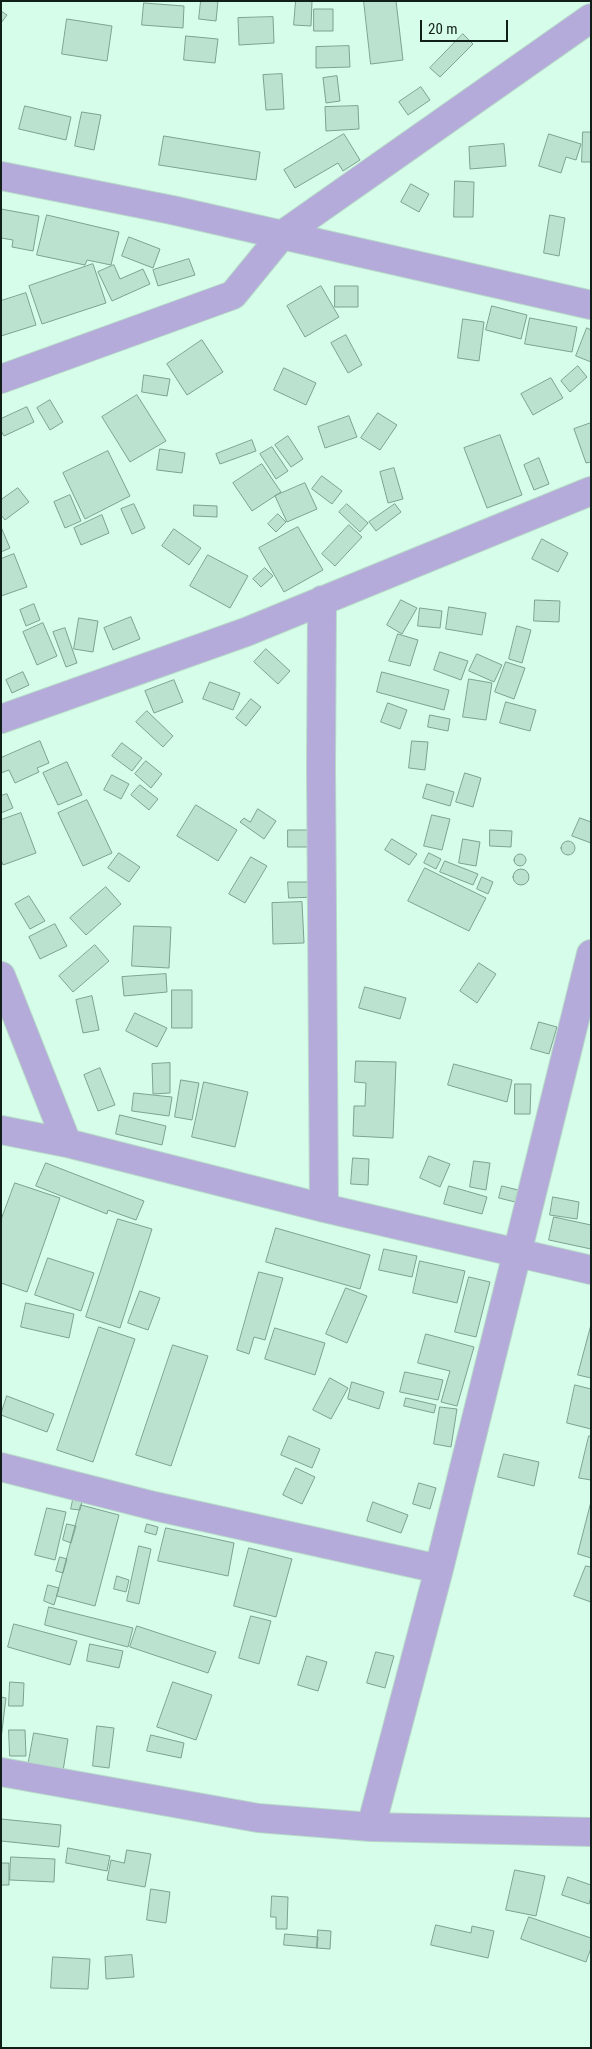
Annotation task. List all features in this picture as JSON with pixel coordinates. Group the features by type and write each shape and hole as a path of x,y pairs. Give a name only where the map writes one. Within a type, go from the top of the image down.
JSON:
{"street":[{"path":"1,379 233,295 282,235 586,19"},
{"path":"1,176 172,210 591,305"},
{"path":"1,719 246,632 591,491"},
{"path":"322,600 321,777 324,1208"},
{"path":"371,1827 440,1569 591,954"},
{"path":"1,976 68,1143"},
{"path":"1,1130 68,1143 324,1208 591,1270"},
{"path":"1,1467 154,1506 440,1569"},
{"path":"1,1772 258,1818 371,1827 591,1832"}],"building":[{"path":"201,1 218,1 216,21 199,19"},
{"path":"296,1 312,1 311,26 294,25"},
{"path":"364,1 396,1 403,60 371,64"},
{"path":"144,3 184,6 183,28 142,25"},
{"path":"314,9 333,9 333,31 314,31"},
{"path":"1,11 7,15 1,23"},
{"path":"273,17 274,43 239,45 238,18"},
{"path":"67,19 112,26 107,61 62,54"},
{"path":"463,34 473,44 440,77 430,68"},
{"path":"186,36 218,39 215,63 184,60"},
{"path":"349,46 350,67 316,68 316,47"},
{"path":"282,74 284,109 266,110 263,75"},
{"path":"337,76 340,101 326,103 323,78"},
{"path":"421,87 430,100 408,115 399,102"},
{"path":"25,106 71,117 66,140 19,129"},
{"path":"358,106 359,129 326,131 325,107"},
{"path":"82,112 101,115 94,150 75,146"},
{"path":"583,132 591,132 591,162 582,162"},
{"path":"344,134 360,160 343,171 338,163 295,188 284,170"},
{"path":"549,134 581,144 576,160 566,157 561,173 539,166"},
{"path":"164,136 260,152 256,180 159,165"},
{"path":"504,144 506,166 470,169 469,147"},
{"path":"455,181 474,182 473,217 454,217"},
{"path":"411,184 429,194 419,212 401,202"},
{"path":"1,209 39,216 33,251 12,247 13,240 1,238"},
{"path":"47,215 119,232 111,265 87,260 85,265 37,255"},
{"path":"550,215 565,218 559,256 544,253"},
{"path":"129,237 160,249 153,268 122,256"},
{"path":"189,259 195,275 158,286 153,270"},
{"path":"93,264 106,303 42,324 29,286"},
{"path":"114,265 120,279 143,269 150,284 112,301 98,272"},
{"path":"321,286 339,317 305,337 287,306"},
{"path":"335,286 358,286 358,307 335,307"},
{"path":"26,293 36,325 1,336 1,301"},
{"path":"492,306 527,315 521,339 486,330"},
{"path":"530,318 577,327 572,352 525,344"},
{"path":"463,319 484,322 479,361 458,358"},
{"path":"587,328 591,330 591,362 576,356"},
{"path":"346,335 362,365 348,373 331,343"},
{"path":"202,340 223,372 187,395 167,364"},
{"path":"578,366 587,377 570,392 561,381"},
{"path":"284,368 316,383 306,405 274,390"},
{"path":"144,375 170,379 167,396 142,392"},
{"path":"551,378 563,398 533,415 521,394"},
{"path":"137,395 166,441 130,462 102,417"},
{"path":"50,400 63,422 50,430 37,408"},
{"path":"27,407 34,422 4,436 1,431 1,419"},
{"path":"378,413 397,425 380,450 361,438"},
{"path":"349,416 357,437 325,448 318,427"},
{"path":"591,423 591,462 586,463 574,429"},
{"path":"500,435 522,495 487,508 464,448"},
{"path":"288,436 303,459 291,467 275,445"},
{"path":"252,440 256,451 220,464 216,454"},
{"path":"272,447 288,471 276,479 260,454"},
{"path":"160,449 185,453 182,473 157,470"},
{"path":"108,451 130,496 85,519 63,473"},
{"path":"539,458 549,484 534,490 524,465"},
{"path":"262,464 281,492 252,511 233,483"},
{"path":"394,468 403,499 388,503 380,472"},
{"path":"322,476 342,491 332,504 312,489"},
{"path":"305,483 317,509 287,522 275,496"},
{"path":"18,488 29,502 5,520 1,515 1,500"},
{"path":"70,495 81,521 65,528 54,502"},
{"path":"134,504 145,528 132,534 121,509"},
{"path":"347,504 368,523 360,532 339,512"},
{"path":"395,504 401,512 376,531 369,522"},
{"path":"194,505 217,506 217,517 194,516"},
{"path":"278,514 286,522 276,532 268,524"},
{"path":"102,515 109,533 81,545 74,528"},
{"path":"349,525 362,537 335,566 322,554"},
{"path":"1,527 10,548 1,552"},
{"path":"298,527 323,570 284,592 259,548"},
{"path":"174,529 201,548 189,565 162,546"},
{"path":"542,539 568,553 558,572 532,559"},
{"path":"14,554 27,587 1,596 1,559"},
{"path":"208,555 248,576 230,608 190,586"},
{"path":"265,568 273,576 261,587 253,579"},
{"path":"401,600 417,608 402,634 387,625"},
{"path":"535,600 560,601 559,622 534,621"},
{"path":"34,604 40,620 26,626 20,610"},
{"path":"449,607 486,613 482,635 446,629"},
{"path":"420,608 442,611 440,628 418,626"},
{"path":"131,617 140,639 113,650 104,628"},
{"path":"79,618 98,621 93,652 74,649"},
{"path":"43,623 57,656 37,665 23,632"},
{"path":"517,626 531,630 522,663 509,659"},
{"path":"65,628 77,663 66,667 53,632"},
{"path":"398,634 418,640 410,666 389,661"},
{"path":"266,649 290,671 278,684 254,662"},
{"path":"440,652 468,661 461,680 434,670"},
{"path":"477,654 502,665 494,682 469,671"},
{"path":"506,662 525,668 514,699 495,692"},
{"path":"23,672 29,685 12,693 6,680"},
{"path":"382,672 449,690 444,710 377,692"},
{"path":"469,679 492,683 486,720 463,717"},
{"path":"174,680 183,702 154,713 145,691"},
{"path":"210,682 240,693 233,710 203,699"},
{"path":"251,699 261,707 246,726 236,718"},
{"path":"506,702 536,710 530,731 500,723"},
{"path":"388,703 407,710 400,729 381,722"},
{"path":"147,711 173,736 163,747 136,722"},
{"path":"430,715 450,719 448,731 428,727"},
{"path":"40,741 49,763 37,768 39,772 15,783 9,770 1,773 1,758"},
{"path":"412,741 428,742 425,770 409,768"},
{"path":"122,743 142,758 132,771 112,756"},
{"path":"146,761 162,774 151,788 135,774"},
{"path":"67,762 82,795 58,805 43,773"},
{"path":"465,773 481,778 473,807 456,802"},
{"path":"112,775 129,784 121,799 104,790"},
{"path":"427,784 454,792 450,806 423,798"},
{"path":"140,785 158,799 149,810 131,795"},
{"path":"7,794 13,808 1,813 1,796"},
{"path":"87,800 112,853 83,866 58,813"},
{"path":"196,805 237,830 218,861 177,836"},
{"path":"258,809 276,821 264,839 240,822 244,818 250,822"},
{"path":"21,813 36,853 3,865 1,860 1,820"},
{"path":"432,815 450,819 442,850 424,846"},
{"path":"580,818 591,822 591,843 572,836"},
{"path":"288,830 316,830 316,847 288,847"},
{"path":"490,830 512,831 511,847 490,846"},
{"path":"392,839 417,854 409,865 385,850"},
{"path":"463,839 480,842 476,866 459,863"},
{"path":"565,841 571,841 575,848 571,855 565,855 561,851 561,845"},
{"path":"119,853 140,867 129,882 108,868"},
{"path":"429,853 441,859 436,869 424,863"},
{"path":"518,854 522,854 526,860 522,866 518,866 514,862 514,858"},
{"path":"251,857 267,866 245,903 229,894"},
{"path":"445,861 478,874 473,885 440,872"},
{"path":"425,868 486,898 469,931 408,901"},
{"path":"521,869 527,871 529,877 527,883 521,885 515,883 513,877 515,871"},
{"path":"482,877 493,882 488,894 477,889"},
{"path":"288,882 316,882 316,897 289,898"},
{"path":"106,887 121,904 86,935 70,918"},
{"path":"29,896 45,921 30,929 15,904"},
{"path":"302,902 304,943 273,944 272,903"},
{"path":"55,924 67,946 40,959 29,937"},
{"path":"134,926 171,927 169,968 132,966"},
{"path":"95,945 109,961 73,992 59,976"},
{"path":"479,963 496,974 477,1003 460,991"},
{"path":"166,974 167,992 124,996 122,977"},
{"path":"365,987 406,998 400,1019 359,1008"},
{"path":"172,990 192,990 192,1028 172,1028"},
{"path":"92,996 99,1030 83,1033 76,1000"},
{"path":"135,1013 167,1028 157,1047 126,1031"},
{"path":"539,1022 557,1027 549,1054 531,1049"},
{"path":"356,1061 396,1062 393,1138 353,1136 354,1106 365,1106 366,1083 355,1082"},
{"path":"170,1063 170,1093 153,1094 152,1064"},
{"path":"454,1064 512,1080 507,1102 448,1085"},
{"path":"100,1068 115,1105 98,1111 84,1075"},
{"path":"181,1080 199,1083 192,1120 175,1117"},
{"path":"204,1082 248,1092 235,1147 192,1137"},
{"path":"515,1084 531,1084 530,1114 515,1114"},
{"path":"134,1093 172,1097 169,1116 132,1111"},
{"path":"120,1115 166,1126 162,1145 116,1134"},
{"path":"429,1156 450,1164 440,1187 420,1178"},
{"path":"353,1158 369,1159 368,1185 351,1184"},
{"path":"474,1161 490,1163 486,1190 470,1187"},
{"path":"46,1163 144,1201 136,1220 108,1210 107,1214 36,1186"},
{"path":"15,1183 60,1198 27,1292 1,1283 1,1220"},
{"path":"449,1186 487,1197 482,1214 444,1204"},
{"path":"502,1186 518,1190 515,1202 499,1198"},
{"path":"553,1197 579,1202 577,1219 550,1215"},
{"path":"554,1217 591,1225 591,1249 549,1240"},
{"path":"118,1219 152,1229 120,1328 86,1317"},
{"path":"276,1228 370,1255 360,1289 266,1262"},
{"path":"384,1249 417,1256 412,1277 379,1270"},
{"path":"48,1258 94,1273 81,1311 35,1295"},
{"path":"420,1261 465,1271 457,1303 413,1293"},
{"path":"259,1272 283,1278 265,1340 254,1337 249,1354 237,1350"},
{"path":"469,1277 490,1282 476,1337 455,1332"},
{"path":"346,1288 367,1296 347,1343 326,1334"},
{"path":"140,1291 160,1298 148,1330 128,1323"},
{"path":"26,1303 74,1314 69,1338 21,1327"},
{"path":"591,1325 591,1378 578,1375"},
{"path":"99,1327 135,1339 93,1462 57,1450"},
{"path":"275,1328 325,1343 315,1375 265,1359"},
{"path":"426,1334 474,1347 457,1406 441,1402 450,1371 418,1363"},
{"path":"173,1345 208,1356 171,1466 136,1455"},
{"path":"405,1372 443,1380 438,1400 400,1392"},
{"path":"330,1378 348,1388 331,1419 313,1410"},
{"path":"352,1382 384,1392 379,1409 348,1399"},
{"path":"575,1385 591,1389 591,1429 567,1423"},
{"path":"7,1396 54,1414 47,1432 1,1415"},
{"path":"406,1398 436,1405 434,1413 404,1406"},
{"path":"440,1407 457,1409 451,1447 434,1444"},
{"path":"289,1436 320,1449 312,1468 281,1455"},
{"path":"589,1436 591,1436 591,1480 579,1478"},
{"path":"504,1454 539,1462 534,1486 498,1477"},
{"path":"296,1468 315,1477 302,1504 283,1495"},
{"path":"419,1483 436,1488 430,1509 413,1504"},
{"path":"73,1500 82,1502 80,1510 71,1509"},
{"path":"373,1502 408,1515 401,1533 367,1521"},
{"path":"591,1502 591,1558 578,1554"},
{"path":"81,1505 119,1515 95,1606 57,1596"},
{"path":"47,1508 66,1512 55,1560 35,1555"},
{"path":"67,1524 76,1526 71,1543 63,1540"},
{"path":"147,1524 158,1527 156,1535 145,1532"},
{"path":"166,1528 234,1543 228,1576 158,1561"},
{"path":"139,1546 151,1549 139,1604 127,1601"},
{"path":"249,1548 292,1559 276,1617 234,1606"},
{"path":"60,1557 67,1559 63,1573 56,1571"},
{"path":"586,1566 591,1567 591,1602 574,1596"},
{"path":"117,1576 129,1580 126,1592 114,1589"},
{"path":"48,1585 59,1588 54,1605 44,1601"},
{"path":"49,1607 133,1628 128,1647 45,1625"},
{"path":"251,1616 271,1621 259,1664 239,1658"},
{"path":"14,1624 77,1641 70,1665 8,1647"},
{"path":"137,1626 216,1652 208,1673 130,1647"},
{"path":"90,1644 123,1651 119,1668 87,1661"},
{"path":"376,1652 394,1656 385,1688 367,1683"},
{"path":"307,1656 327,1662 318,1691 298,1685"},
{"path":"10,1682 24,1683 23,1706 9,1706"},
{"path":"173,1682 212,1695 196,1740 157,1727"},
{"path":"1,1697 6,1698 1,1739"},
{"path":"97,1726 114,1728 109,1768 93,1766"},
{"path":"9,1730 25,1730 26,1756 10,1756"},
{"path":"34,1733 68,1739 63,1771 28,1766"},
{"path":"151,1735 184,1743 181,1758 147,1751"},
{"path":"1,1819 61,1825 59,1847 1,1841"},
{"path":"68,1848 110,1856 107,1871 66,1863"},
{"path":"127,1850 151,1854 145,1887 107,1880 111,1860 124,1863"},
{"path":"11,1857 55,1859 54,1882 10,1880"},
{"path":"1,1863 9,1863 9,1885 1,1885"},
{"path":"515,1870 545,1876 536,1916 506,1910"},
{"path":"568,1877 591,1885 589,1904 562,1895"},
{"path":"151,1889 170,1892 166,1923 147,1920"},
{"path":"272,1896 288,1897 287,1929 276,1929 276,1917 271,1917"},
{"path":"529,1917 591,1938 591,1948 586,1962 521,1939"},
{"path":"436,1925 471,1933 472,1926 494,1931 488,1958 431,1945"},
{"path":"318,1930 331,1931 330,1949 317,1948"},
{"path":"285,1934 318,1937 317,1948 284,1945"},
{"path":"132,1955 134,1977 106,1979 105,1957"},
{"path":"53,1957 90,1959 88,1989 51,1988"}]}
